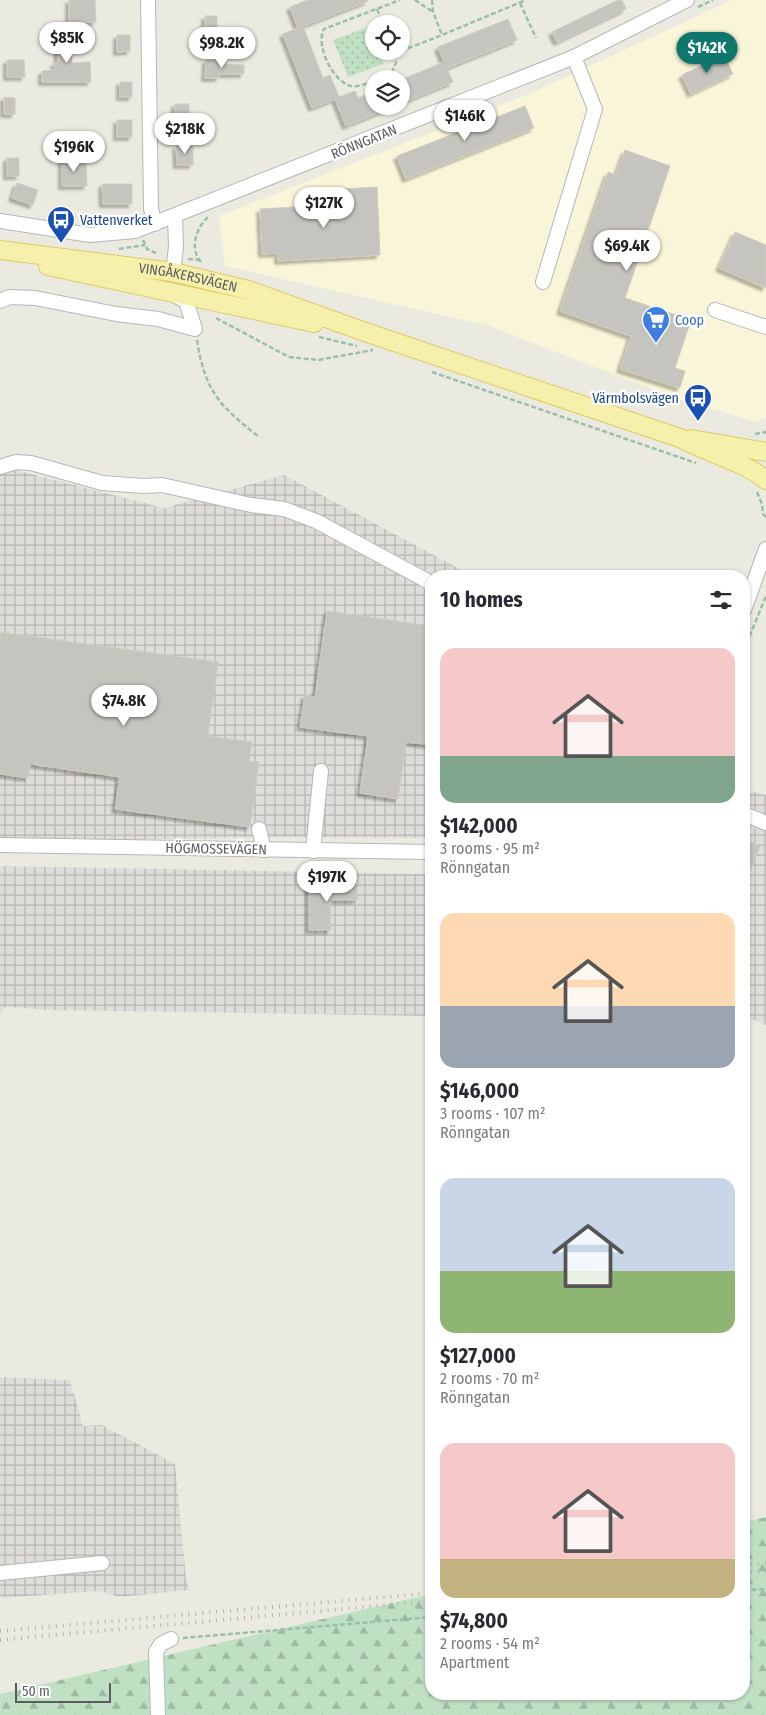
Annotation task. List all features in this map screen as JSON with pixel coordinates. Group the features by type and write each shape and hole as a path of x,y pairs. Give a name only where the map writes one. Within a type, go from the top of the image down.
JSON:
{"main road":[{"name":"VINGÅKERSVÄGEN","path":"0,250 173,272 248,290 368,334 680,438 702,450 746,468 761,485"},
{"name":"VINGÅKERSVÄGEN","path":"0,254 368,334"},
{"path":"168,292 173,272"},
{"name":"VINGÅKERSVÄGEN","path":"680,438 711,441 766,452"}],"street":[{"path":"0,221 90,235 135,231 155,224 151,209 148,0"},
{"name":"RÖNNGATAN","path":"155,224 574,57 687,0"},
{"path":"543,282 595,108 574,57"},
{"path":"173,272 176,247 175,216"},
{"path":"0,301 9,297 35,298 116,314 158,319 195,329 186,301 168,292"},
{"path":"715,310 766,327"},
{"path":"0,466 16,462 31,463 102,483 144,486 162,484 251,505 284,509 316,521 425,579"},
{"path":"750,594 766,550"},
{"path":"313,851 322,771"},
{"path":"750,816 766,823"},
{"path":"259,829 264,850"},
{"name":"HÖGMOSSEVÄGEN","path":"0,845 425,852"},
{"path":"0,1573 102,1563"},
{"path":"158,1715 156,1652 161,1644 171,1640"}],"path":[{"path":"365,84 352,86 342,81 326,59 320,46 320,36 324,28 400,0"},
{"path":"415,0 433,12"},
{"path":"432,0 433,12 442,35"},
{"path":"410,47 526,0"},
{"path":"520,2 536,38"},
{"path":"377,8 380,15"},
{"path":"191,312 209,315 289,356 318,360 373,350 382,354"},
{"path":"195,329 198,350 210,389 222,406 259,437"},
{"path":"426,370 705,466"},
{"path":"757,434 766,432"},
{"path":"761,485 762,514 766,517"},
{"path":"750,635 766,596"},
{"path":"750,1590 766,1589"},
{"path":"171,1640 425,1618"}],"shaded area":[{"path":"732,0 766,0 766,418 756,422 678,399 486,325 225,266 219,216 529,94"},
{"path":"0,466 164,508 284,475 462,570 425,570 425,838 275,837 0,842"},
{"path":"750,791 766,795 766,1025 750,1018"},
{"path":"0,866 425,874 425,1016 51,1010 5,1007 0,1015"},
{"path":"0,1377 70,1380 83,1426 102,1425 175,1464 186,1579 190,1590 119,1597 101,1591 0,1598"}],"green space":[{"path":"365,28 365,60 381,60 383,64 348,77 333,40"},
{"path":"766,1517 766,1715 0,1715 0,1694 425,1595 425,1700 750,1700 750,1521"}],"building":[{"path":"69,0 95,0 96,22 69,22"},
{"path":"308,0 368,1 298,28 290,7"},
{"path":"618,0 622,0 626,9 557,42 552,32"},
{"path":"205,16 217,16 217,32 205,33"},
{"path":"508,19 517,40 447,68 453,82 410,99 410,76 444,62 438,47"},
{"path":"303,26 323,78 330,75 339,97 355,91 358,98 365,95 365,115 373,115 346,126 335,99 312,108 283,34"},
{"path":"72,32 72,63 90,62 91,82 42,82 42,71 55,70 54,63 58,63 57,33"},
{"path":"117,35 130,35 130,51 117,52"},
{"path":"724,55 733,74 691,94 682,75"},
{"path":"7,60 24,60 25,77 7,77"},
{"path":"206,60 219,60 219,64 244,65 244,74 219,74 219,78 205,78"},
{"path":"120,82 132,82 132,97 120,97"},
{"path":"4,97 15,98 15,114 4,114"},
{"path":"175,104 189,104 189,120 175,120"},
{"path":"525,106 534,128 406,179 397,156"},
{"path":"117,120 132,120 132,137 117,137"},
{"path":"176,146 193,146 193,165 177,165"},
{"path":"625,150 670,166 625,298 691,320 675,368 685,371 680,388 620,369 631,336 560,311 608,172 616,175"},
{"path":"7,158 19,158 19,176 7,176"},
{"path":"62,159 86,159 87,186 62,186"},
{"path":"17,183 38,190 33,205 12,198"},
{"path":"102,184 132,184 132,204 103,204"},
{"path":"377,187 380,255 278,261 278,253 262,254 260,209 343,204 343,189"},
{"path":"735,232 766,245 766,288 719,268"},
{"path":"327,611 425,625 425,744 406,742 398,799 360,793 368,736 300,727 305,695 315,697"},
{"path":"0,632 218,662 208,736 252,742 249,761 259,762 250,827 115,809 120,777 30,764 28,778 0,774"},
{"path":"750,842 760,846 750,871"},
{"path":"309,885 357,885 357,900 330,900 331,930 309,930"}],"railway":[{"path":"750,1564 766,1563"},
{"path":"750,1572 766,1571"},
{"path":"0,1631 425,1594"},
{"path":"0,1640 425,1602"}],"place":[{"name":"Vattenverket","path":"61,244"},
{"name":"Coop","path":"656,344"},
{"name":"Värmbolsvägen","path":"698,422"}]}
